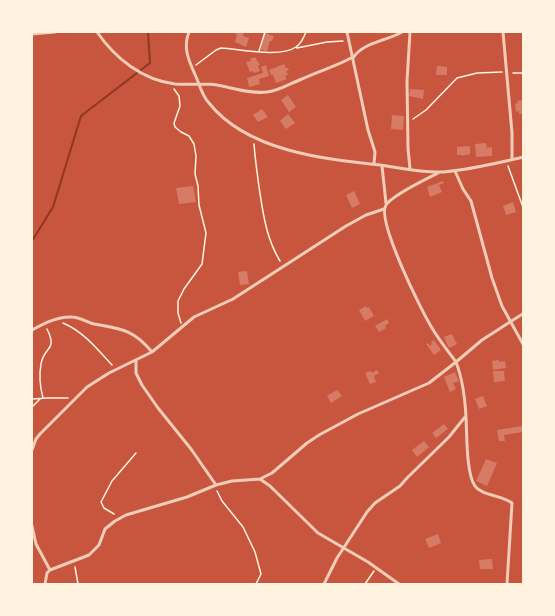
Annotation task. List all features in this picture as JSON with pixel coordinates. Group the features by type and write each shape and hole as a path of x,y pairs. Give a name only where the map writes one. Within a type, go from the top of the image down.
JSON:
{"street":[{"path":"32,34 55,32"},
{"path":"97,32 111,50 127,64 145,75 170,83 214,85 266,93 342,63 361,50 402,32"},
{"path":"189,32 186,47 192,68 207,102 237,128 260,141 334,160 425,172 455,171 524,157"},
{"path":"347,32 368,130 375,152 374,165"},
{"path":"410,32 407,71 410,169"},
{"path":"502,32 512,133 512,159"},
{"path":"382,166 386,204 385,220 396,254 432,329 456,362 462,379 468,456 476,488 512,503 507,585"},
{"path":"455,171 462,189 471,201 502,306 524,346"},
{"path":"386,204 440,172"},
{"path":"32,450 40,434 87,387 152,351 194,317 233,299 327,237 366,215 384,209"},
{"path":"45,585 47,573 50,570 89,555 99,545 105,529 118,520 216,485 232,481 260,479 272,473 319,435 358,414 429,383 482,340 524,313"},
{"path":"32,330 44,323 70,316 93,324 122,329 139,338 152,351"},
{"path":"136,360 138,379 148,395 216,485"},
{"path":"324,585 361,519 375,503 400,486 449,437 466,416"},
{"path":"260,479 318,533 376,567 399,585"},
{"path":"32,526 36,544 50,570"}],"path":[{"path":"259,52 263,32"},
{"path":"295,48 306,32"},
{"path":"192,68 221,48 271,52 327,42 350,42"},
{"path":"408,122 426,110 457,78 477,73 524,73"},
{"path":"170,83 180,100 180,109 174,120 175,127 189,136 194,144 199,205 206,233 202,264 178,301 178,313 182,327"},
{"path":"254,138 256,170 268,235 272,247 284,266"},
{"path":"506,160 524,210"},
{"path":"56,320 82,334 116,370"},
{"path":"42,398 40,365 52,345 44,323"},
{"path":"32,407 42,398"},
{"path":"32,399 75,398"},
{"path":"118,520 116,515 104,508 101,502 112,481 136,453"},
{"path":"216,485 218,494 243,527 255,552 261,574 256,585"},
{"path":"74,561 78,585"},
{"path":"365,585 376,567"}],"building":[{"path":"236,32 244,32 243,36 249,38 246,47 235,42"},
{"path":"265,33 274,36 267,51 261,50"},
{"path":"255,57 260,65 258,66 260,71 254,73 250,72 246,62"},
{"path":"284,64 289,70 286,71 288,75 281,77 285,76 287,79 276,83 269,70"},
{"path":"266,65 269,76 259,79 260,84 249,87 247,78 263,73 261,67"},
{"path":"437,66 447,67 447,75 436,75"},
{"path":"410,89 424,90 423,99 409,96"},
{"path":"288,95 296,107 289,112 281,100"},
{"path":"524,100 524,114 519,114 519,111 516,112 515,104 518,103 517,101"},
{"path":"262,109 268,117 258,122 253,115"},
{"path":"288,114 295,123 286,129 280,121"},
{"path":"392,115 404,116 403,130 391,129"},
{"path":"486,143 487,148 492,147 492,156 476,157 475,144"},
{"path":"470,146 470,154 457,155 457,147"},
{"path":"443,181 444,183 439,185 442,192 430,197 427,187"},
{"path":"193,186 196,202 179,204 176,188"},
{"path":"354,191 360,204 352,208 346,195"},
{"path":"513,202 516,212 506,215 503,206"},
{"path":"247,271 249,284 240,285 238,272"},
{"path":"366,306 374,316 365,321 359,310"},
{"path":"387,319 389,323 385,326 386,328 379,332 375,326"},
{"path":"452,334 457,344 449,348 444,337"},
{"path":"434,340 441,350 434,355 426,344 430,346"},
{"path":"499,360 499,362 505,361 506,368 493,370 492,361"},
{"path":"377,370 379,373 374,376 376,382 370,384 365,373"},
{"path":"493,371 504,371 505,381 494,382"},
{"path":"455,372 459,381 453,383 456,389 450,392 444,377"},
{"path":"337,390 342,396 331,403 327,396"},
{"path":"483,396 487,406 479,409 475,399"},
{"path":"444,424 448,429 436,438 432,433"},
{"path":"522,426 523,432 504,435 505,441 499,441 497,430"},
{"path":"424,441 429,447 417,457 412,450"},
{"path":"486,459 497,463 487,486 476,481"},
{"path":"438,534 441,543 429,548 425,539"},
{"path":"492,559 493,569 480,569 479,560"}],"waterway":[{"path":"32,241 53,207 81,116 150,63 148,32"}]}
